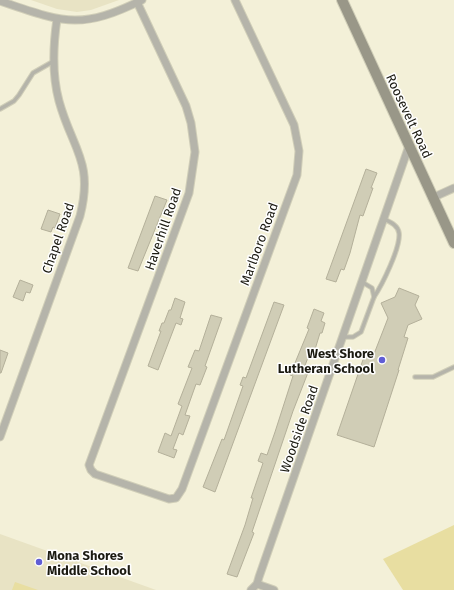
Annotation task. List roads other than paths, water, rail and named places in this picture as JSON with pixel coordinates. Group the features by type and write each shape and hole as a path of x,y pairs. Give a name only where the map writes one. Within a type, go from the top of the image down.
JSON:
{"street":[{"path":"0,0 15,3 57,19 80,21 113,14 139,1"},
{"name":"Marlboro Road","path":"89,465 95,474 169,499 176,498 182,489 294,185 298,169 299,151 294,125 235,0"},
{"name":"Roosevelt Road","path":"342,0 454,244"},
{"name":"Haverhill Road","path":"89,465 189,193 194,165 194,138 186,106 139,1"},
{"name":"Chapel Road","path":"0,437 80,216 84,199 86,184 84,166 59,101 54,60 57,19"},
{"name":"Woodside Road","path":"257,584 409,146"},
{"path":"432,198 454,188"},
{"path":"250,590 257,584 274,590"}],"lane":[{"path":"0,109 19,95 33,73 54,60"},
{"path":"343,337 353,337 361,332 374,297 385,282 400,233 396,225 384,218"},
{"path":"362,282 372,288 374,297"},
{"path":"415,378 433,377 454,367"}],"place":[{"name":"West Shore Lutheran School","path":"382,360"},
{"name":"Mona Shores Middle School","path":"39,562"}]}
